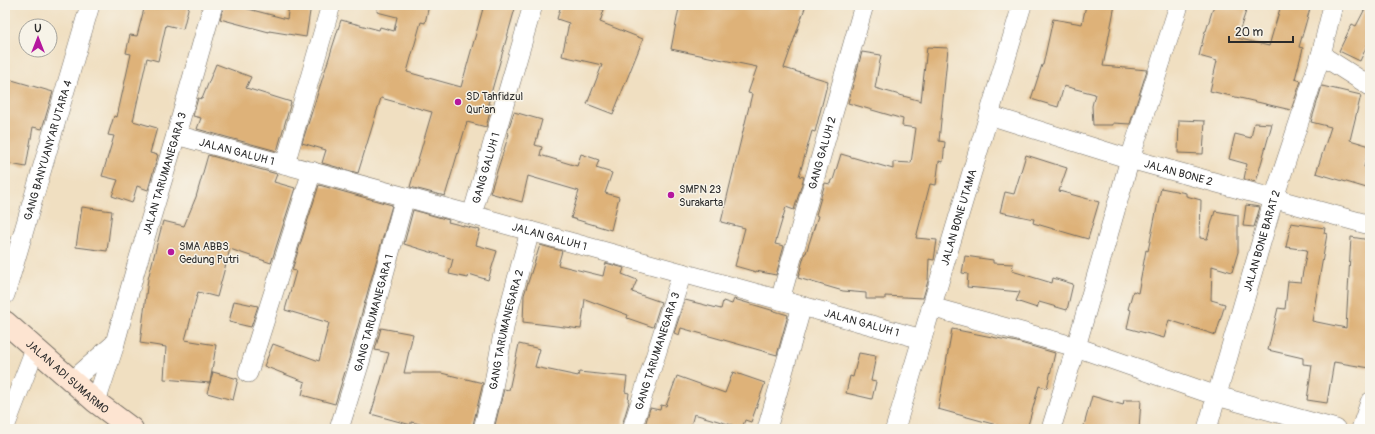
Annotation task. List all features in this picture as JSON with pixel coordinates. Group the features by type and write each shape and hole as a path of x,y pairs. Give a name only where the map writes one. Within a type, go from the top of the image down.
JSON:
{"main road":[{"name":"JALAN ADI SUMARMO","path":"5,322 96,402 127,427"}],"street":[{"name":"GANG BANYUANYAR UTARA 4","path":"5,295 90,5"},
{"name":"JALAN TARUMANEGARA 3","path":"96,402 115,343 134,271 214,5"},
{"path":"285,164 331,5"},
{"name":"GANG GALUH 1","path":"472,215 533,5"},
{"name":"GANG GALUH 2","path":"780,300 864,5"},
{"name":"JALAN BONE UTAMA","path":"895,429 1022,5"},
{"path":"1051,429 1130,159 1179,5"},
{"name":"JALAN BONE BARAT 2","path":"1207,429 1274,198 1321,55 1333,5"},
{"path":"1321,55 1370,86"},
{"name":"JALAN BONE 2","path":"989,115 1130,159 1370,225"},
{"name":"JALAN GALUH 1","path":"176,135 405,196 922,339"},
{"path":"248,373 312,171"},
{"name":"GANG TARUMANEGARA 1","path":"339,429 360,362 405,196"},
{"name":"GANG TARUMANEGARA 2","path":"483,429 492,392 505,323 530,231"},
{"name":"GANG TARUMANEGARA 3","path":"632,429 682,273"},
{"path":"767,429 802,306"},
{"path":"931,307 1076,347 1217,396 1336,429"},
{"path":"72,381 115,343"},
{"path":"5,427 35,349"},
{"path":"1361,429 1370,402"}],"building":[{"path":"145,5 189,5 183,29 166,25 158,61 147,58 133,121 157,128 150,153 158,155 148,190 137,186 132,203 112,196 118,180 102,176 114,136 108,135 114,116 117,117 131,54 126,53 130,35 137,36"},
{"path":"224,5 233,5 287,19 289,5 311,5 306,37 269,32 220,19"},
{"path":"378,5 429,5 425,23 421,22 407,72 461,87 484,5 516,5 488,104 492,105 486,127 467,122 445,196 410,187 432,112 381,98 358,173 322,163 326,150 302,143 341,20 379,30 380,27 394,31 397,17 377,12"},
{"path":"561,5 588,5 604,10 600,22 643,39 613,114 587,104 602,65 562,56 569,23 557,19"},
{"path":"686,5 806,5 784,68 828,81 815,132 812,131 799,176 804,177 794,210 786,207 775,244 784,246 776,275 756,272 735,266 745,228 721,222 752,94 748,93 757,67 671,49 679,8 685,9"},
{"path":"1086,5 1115,5 1103,66 1147,70 1130,124 1113,123 1113,125 1093,125 1092,106 1095,94 1064,86 1058,107 1031,99 1043,65 1053,19 1082,24"},
{"path":"1214,5 1248,5 1237,38 1269,46 1281,5 1311,5 1299,47 1303,48 1295,79 1301,81 1291,110 1210,91 1217,61 1199,56 1205,31"},
{"path":"1367,5 1370,5 1370,39 1360,61 1339,51 1352,24 1356,26"},
{"path":"927,47 948,48 939,141 945,142 943,162 939,161 936,185 930,184 916,238 937,240 934,260 929,259 928,281 923,298 885,296 885,299 866,299 866,293 843,291 798,278 818,216 816,215 825,183 830,184 831,180 833,180 841,154 893,169 893,162 911,163 916,128 902,126 903,119 848,103 862,52 881,55 875,88 921,101"},
{"path":"216,64 251,77 246,88 291,102 277,151 197,129 201,118 193,116 198,98 202,99"},
{"path":"5,78 53,92 42,129 33,127 26,167 5,163"},
{"path":"1322,86 1361,95 1350,140 1370,146 1364,167 1370,169 1370,189 1316,173 1331,127 1311,122"},
{"path":"514,112 542,120 535,145 542,147 540,155 577,166 581,154 599,160 596,168 612,173 605,193 619,197 611,230 571,218 579,191 528,176 522,202 490,193 509,134 507,133"},
{"path":"1179,120 1205,121 1203,154 1178,153"},
{"path":"1254,123 1272,124 1256,182 1244,179 1247,164 1229,159 1235,134 1251,138"},
{"path":"208,155 277,174 274,182 295,188 271,263 230,249 217,297 198,292 185,340 216,345 210,383 164,379 166,347 140,343 148,279 163,221 184,226 196,197"},
{"path":"1026,155 1067,168 1059,191 1099,202 1088,239 1033,223 1034,219 1000,212 1005,192 1014,194"},
{"path":"319,185 392,205 335,404 302,395 305,382 264,366 273,344 319,361 329,323 285,310 296,271 292,270"},
{"path":"1161,188 1186,193 1186,196 1201,200 1200,238 1207,239 1215,211 1238,215 1238,252 1232,272 1212,266 1211,300 1225,304 1216,335 1169,320 1164,338 1127,328 1131,310 1128,309 1133,291 1138,293 1146,250 1148,251"},
{"path":"1246,205 1260,207 1254,227 1243,226"},
{"path":"82,207 112,211 107,251 76,247"},
{"path":"413,210 449,220 448,222 480,230 476,245 497,251 488,280 469,274 468,278 449,274 453,259 404,244"},
{"path":"1291,223 1325,228 1324,233 1327,234 1312,321 1346,328 1351,237 1370,240 1370,368 1334,362 1327,403 1307,400 1312,365 1303,364 1303,358 1268,350 1278,308 1285,309 1288,281 1301,282 1307,250 1286,247"},
{"path":"540,245 562,251 558,265 603,276 606,263 624,268 622,274 637,280 632,292 661,302 653,327 627,318 628,315 585,299 581,329 523,322 524,295"},
{"path":"965,256 993,260 993,263 1013,264 1012,271 1052,283 1053,278 1073,284 1067,310 1039,302 1037,308 1016,301 1020,292 967,287 968,274 962,273"},
{"path":"734,299 788,315 777,355 681,328 679,335 674,333 685,300 721,309 723,301 732,304"},
{"path":"234,301 258,306 251,327 229,322"},
{"path":"381,328 413,334 404,373 441,373 483,383 472,429 442,429 411,422 411,425 371,414 389,353 375,350"},
{"path":"952,329 1017,342 1055,353 1047,388 1039,386 1027,429 1011,429 938,409"},
{"path":"519,344 540,349 535,367 578,376 579,372 627,377 625,392 629,393 629,402 621,429 494,429 504,389 509,390"},
{"path":"859,353 876,356 871,381 876,382 872,399 846,393 850,376 853,377"},
{"path":"213,372 238,379 233,400 207,393"},
{"path":"733,372 765,383 751,422 745,420 742,428 694,414 690,429 644,429 650,408 660,410 661,405 666,406 677,376 725,393"},
{"path":"1092,396 1123,405 1124,400 1141,400 1139,429 1083,429"}],"place":[{"name":"SD Tahfidzul Qur'an","path":"458,102"},
{"name":"SMPN 23 Surakarta","path":"671,195"},
{"name":"SMA ABBS Gedung Putri","path":"171,252"}]}
